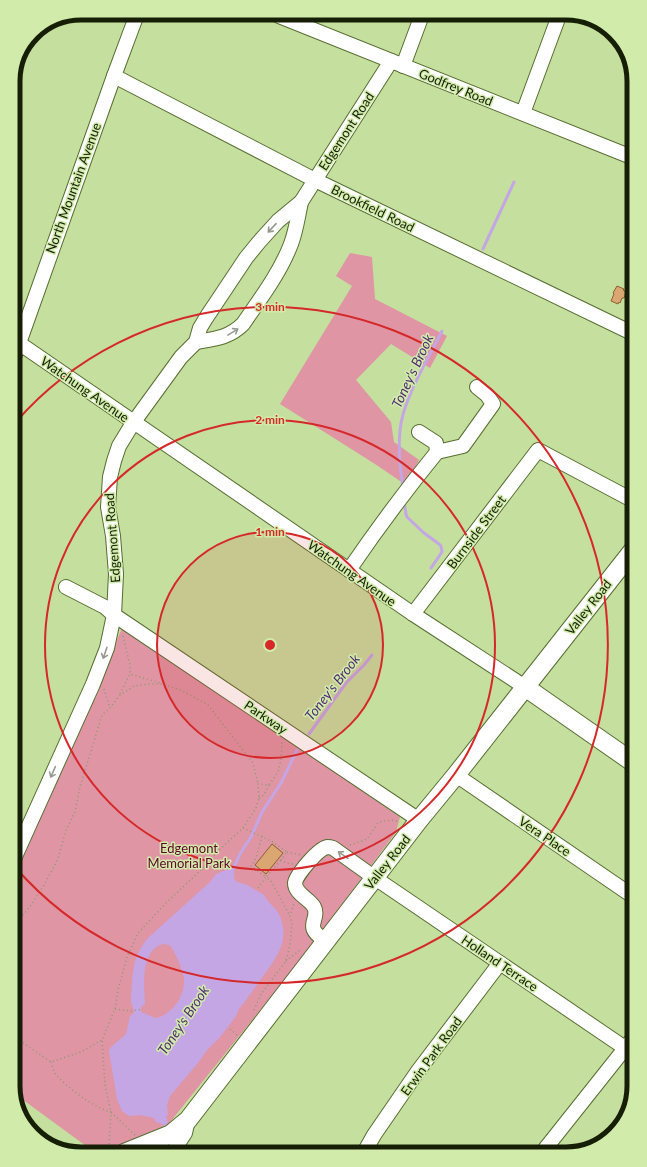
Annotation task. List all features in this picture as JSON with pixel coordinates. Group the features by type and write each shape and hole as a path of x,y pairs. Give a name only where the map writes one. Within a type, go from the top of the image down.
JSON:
{"main road":[{"name":"Valley Road","path":"160,1147 171,1134 188,1120 419,820 627,557"},
{"name":"Watchung Avenue","path":"525,687 627,758"}],"street":[{"name":"North Mountain Avenue","path":"20,330 135,20"},
{"name":"Godfrey Road","path":"290,20 627,155"},
{"name":"Edgemont Road","path":"20,845 99,670 107,648 114,615 116,568 108,507 110,477 120,446 133,423 181,357 196,342 200,328 246,258 278,221 301,202 397,63 419,20"},
{"path":"523,113 557,20"},
{"name":"Brookfield Road","path":"114,76 315,180 627,331"},
{"name":"Edgemont Road","path":"196,342 231,334 243,324 286,255 291,243 301,202"},
{"name":"Watchung Avenue","path":"20,344 133,423 413,614 525,687"},
{"path":"349,570 403,495 437,452 463,446 493,404 487,395 477,387"},
{"path":"419,432 436,443 437,452"},
{"name":"Burnside Street","path":"413,614 538,450 627,498"},
{"name":"Parkway","path":"66,587 104,607 419,820"},
{"name":"Vera Place","path":"456,775 627,892"},
{"name":"Holland Terrace","path":"326,941 318,936 313,929 312,924 315,909 297,889 295,882 298,875 316,854 326,847 330,847 500,963 627,1042"},
{"name":"Erwin Park Road","path":"367,1147 418,1071 500,963"},
{"path":"547,1147 627,1046"},
{"path":"176,1147 185,1133 188,1120"}],"path":[{"path":"20,918 32,904 58,859 66,830 75,812 80,786 102,714 110,708 120,695 130,674 130,665 122,632"},
{"path":"113,1147 109,1146 111,1112 105,1085 102,1040 115,1009 118,990 127,957 138,934 166,903 243,828 256,808 259,798 258,784 253,763 208,705 181,690 130,674"},
{"path":"120,695 134,686 162,684"},
{"path":"103,686 110,708"},
{"path":"259,798 264,795 278,772 283,740 288,732"},
{"path":"258,784 269,785"},
{"path":"350,844 367,839 378,823 392,820 401,822"},
{"path":"243,828 273,842 287,852 304,855 298,860"},
{"path":"254,1012 261,994 286,961 290,945 292,924 290,916 271,882 251,866 256,858 260,835"},
{"path":"258,888 287,852"},
{"path":"281,860 294,865 292,869"},
{"path":"290,916 295,899"},
{"path":"115,1009 131,1011 143,1009"},
{"path":"230,1029 239,1036"},
{"path":"51,1062 81,1052 102,1040"},
{"path":"20,1042 51,1062 55,1073 69,1086 90,1103 105,1111 111,1112 137,1138"}],"green space":[{"path":"350,253 372,257 375,299 447,336 430,368 391,344 356,380 391,422 394,442 419,460 406,485 280,404 352,286 336,276"},
{"name":"Edgemont Memorial Park","path":"123,626 400,817 396,832 298,963 169,1124 117,1147 87,1147 21,1098 20,864"}],"water":[{"path":"234,867 234,877 237,882 247,885 264,895 279,914 282,924 283,941 267,971 239,1009 236,1016 170,1096 167,1105 168,1115 166,1116 168,1123 164,1126 156,1122 154,1118 140,1115 129,1116 122,1111 117,1099 109,1051 111,1047 126,1034 130,1016 134,1013 131,1004 132,981 135,963 141,948 148,938 210,882 216,874","holes":["163,944 169,945 172,948 182,971 184,981 183,988 178,1002 168,1012 156,1018 141,1012 141,1007 145,1004 145,970 150,953"]}],"building":[{"path":"617,286 624,289 623,290 626,292 624,298 622,298 618,304 611,301"},
{"path":"272,844 283,853 266,874 255,865"}],"waterway":[{"name":"Toney's Brook","path":"483,249 514,182"},
{"name":"Toney's Brook","path":"403,488 399,452 399,437 402,418 411,392 442,331"},
{"name":"Toney's Brook","path":"404,502 407,517 441,546 442,552 431,568"},
{"name":"Toney's Brook","path":"309,734 346,683 372,655"},
{"name":"Toney's Brook","path":"233,869 241,852 251,837 262,812 281,783 297,750"}]}
